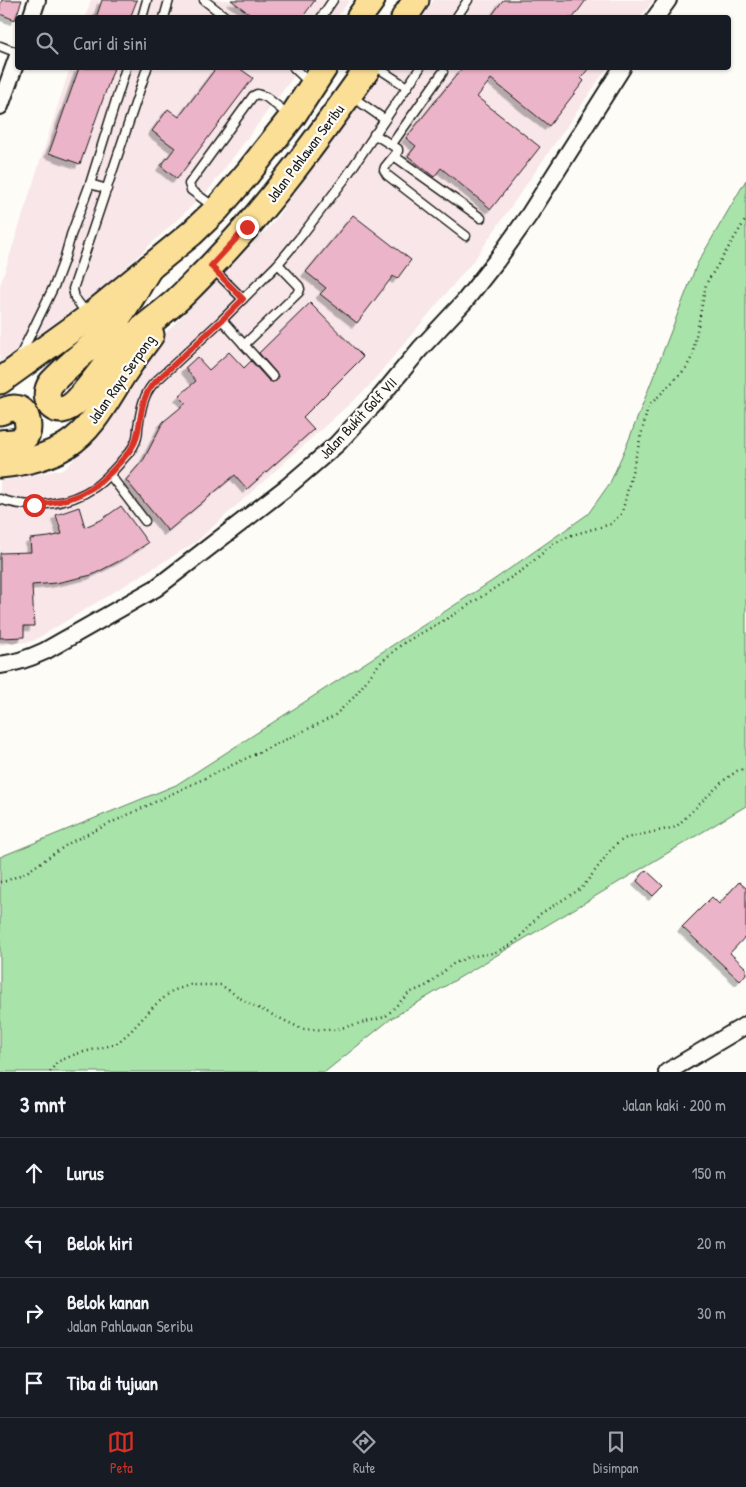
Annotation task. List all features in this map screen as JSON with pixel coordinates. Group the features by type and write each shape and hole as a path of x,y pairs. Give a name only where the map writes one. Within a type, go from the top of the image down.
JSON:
{"main road":[{"path":"362,15 372,0"},
{"path":"406,15 416,0"},
{"name":"Jalan Pahlawan Seribu","path":"176,300 247,227 302,160 367,70"},
{"path":"5,377 89,317 192,233 217,209 292,117 318,76"},
{"path":"150,268 106,332 49,386 47,392 50,404 55,409 62,410 73,405 123,346 176,300"},
{"name":"Jalan Raya Serpong","path":"0,465 23,462 45,455 66,446 85,430 104,406 122,376 176,300"},
{"path":"0,412 18,408 22,411 28,428 24,438 0,443"}],"street":[{"path":"32,15 37,0"},
{"path":"657,15 668,0"},
{"path":"0,106 15,63"},
{"name":"Jalan Bukit Golf VII","path":"0,664 10,664 29,659 156,588 287,487 337,444 378,401 420,349 464,302 497,260 529,215 621,70"},
{"path":"667,1072 681,1067 746,1025"}],"lane":[{"path":"143,15 147,0"},
{"path":"165,15 169,0"},
{"path":"204,0 223,15"},
{"path":"323,15 332,0"},
{"path":"458,15 468,0"},
{"path":"0,46 15,53"},
{"path":"5,377 29,339 55,284 90,184 125,70"},
{"path":"89,317 75,298 73,289 146,70"},
{"path":"300,70 318,76"},
{"path":"381,70 407,87"},
{"path":"0,499 34,505 63,501 95,487 110,475 134,445 146,392 278,264 344,180 419,70"},
{"path":"392,144 443,72"},
{"path":"217,209 192,190 189,184 252,96 257,94 266,97 292,117"},
{"path":"348,95 384,119"},
{"path":"374,134 398,149 385,167 384,170 387,175 466,236"},
{"path":"394,156 481,218"},
{"path":"90,184 108,189"},
{"path":"244,345 299,292 299,286 278,264"},
{"path":"211,266 243,299"},
{"path":"222,320 273,377"},
{"path":"110,475 145,521"}],"path":[{"path":"0,882 27,872 71,842 333,717 354,697 379,664 402,644 455,614 524,569 553,544 572,535 611,524 618,519 622,513 648,407 686,368 692,357 709,279 746,219"},
{"path":"50,1072 58,1062 76,1054 116,1044 132,1031 154,1006 172,992 190,985 222,985 246,1002 302,1029 333,1030 385,1017 409,993 428,985 451,965 468,958 493,953 511,945 540,914 582,888 619,842 626,838 676,827 723,781 737,771 746,769"}],"shaded area":[{"path":"91,0 350,0 339,15 86,15"},
{"path":"434,0 653,0 642,15 423,15"},
{"path":"69,70 298,70 207,192 100,291 0,362 0,286"},
{"path":"384,70 606,70 474,260 367,388 196,542 33,641 0,645 0,480 65,469 104,427 121,387 158,341 272,224"}],"green space":[{"path":"746,180 746,806 392,1018 325,1072 0,1072 0,857 176,785 492,581 588,514 610,483 628,442 697,264"}],"building":[{"path":"2,0 22,0 17,15 15,15 15,20 0,14"},
{"path":"102,0 137,0 131,15 97,15"},
{"path":"231,0 315,0 304,15 251,15"},
{"path":"503,0 586,0 575,15 492,15"},
{"path":"78,70 113,70 80,164 49,153"},
{"path":"214,70 242,70 253,78 177,179 161,166 175,148 152,131 168,109 179,117"},
{"path":"460,70 587,70 581,78 584,81 549,126 491,79 477,97 540,147 491,209 441,168 434,177 408,156 416,146 406,138"},
{"path":"353,215 411,260 397,279 393,276 357,323 320,294 326,288 306,272"},
{"path":"310,303 363,357 303,417 314,429 247,489 235,475 168,531 126,480 144,459 163,422 186,403 179,396 196,381 185,368 197,357 209,370 229,352 244,368 251,361 269,381 276,381 278,378 277,374 259,353"},
{"path":"121,506 148,543 125,558 92,575 56,583 32,585 34,626 24,626 24,637 0,638 0,553 31,552 30,539 62,534 56,515 79,507 85,527 101,520"},
{"path":"646,870 663,886 653,896 637,881"},
{"path":"739,882 746,888 746,936 730,953 746,968 746,974 740,981 682,927 712,897 719,904"}],"route":[{"path":"34,505 63,501 95,487 110,475 134,445 146,392 243,299 211,266 247,227"}]}
